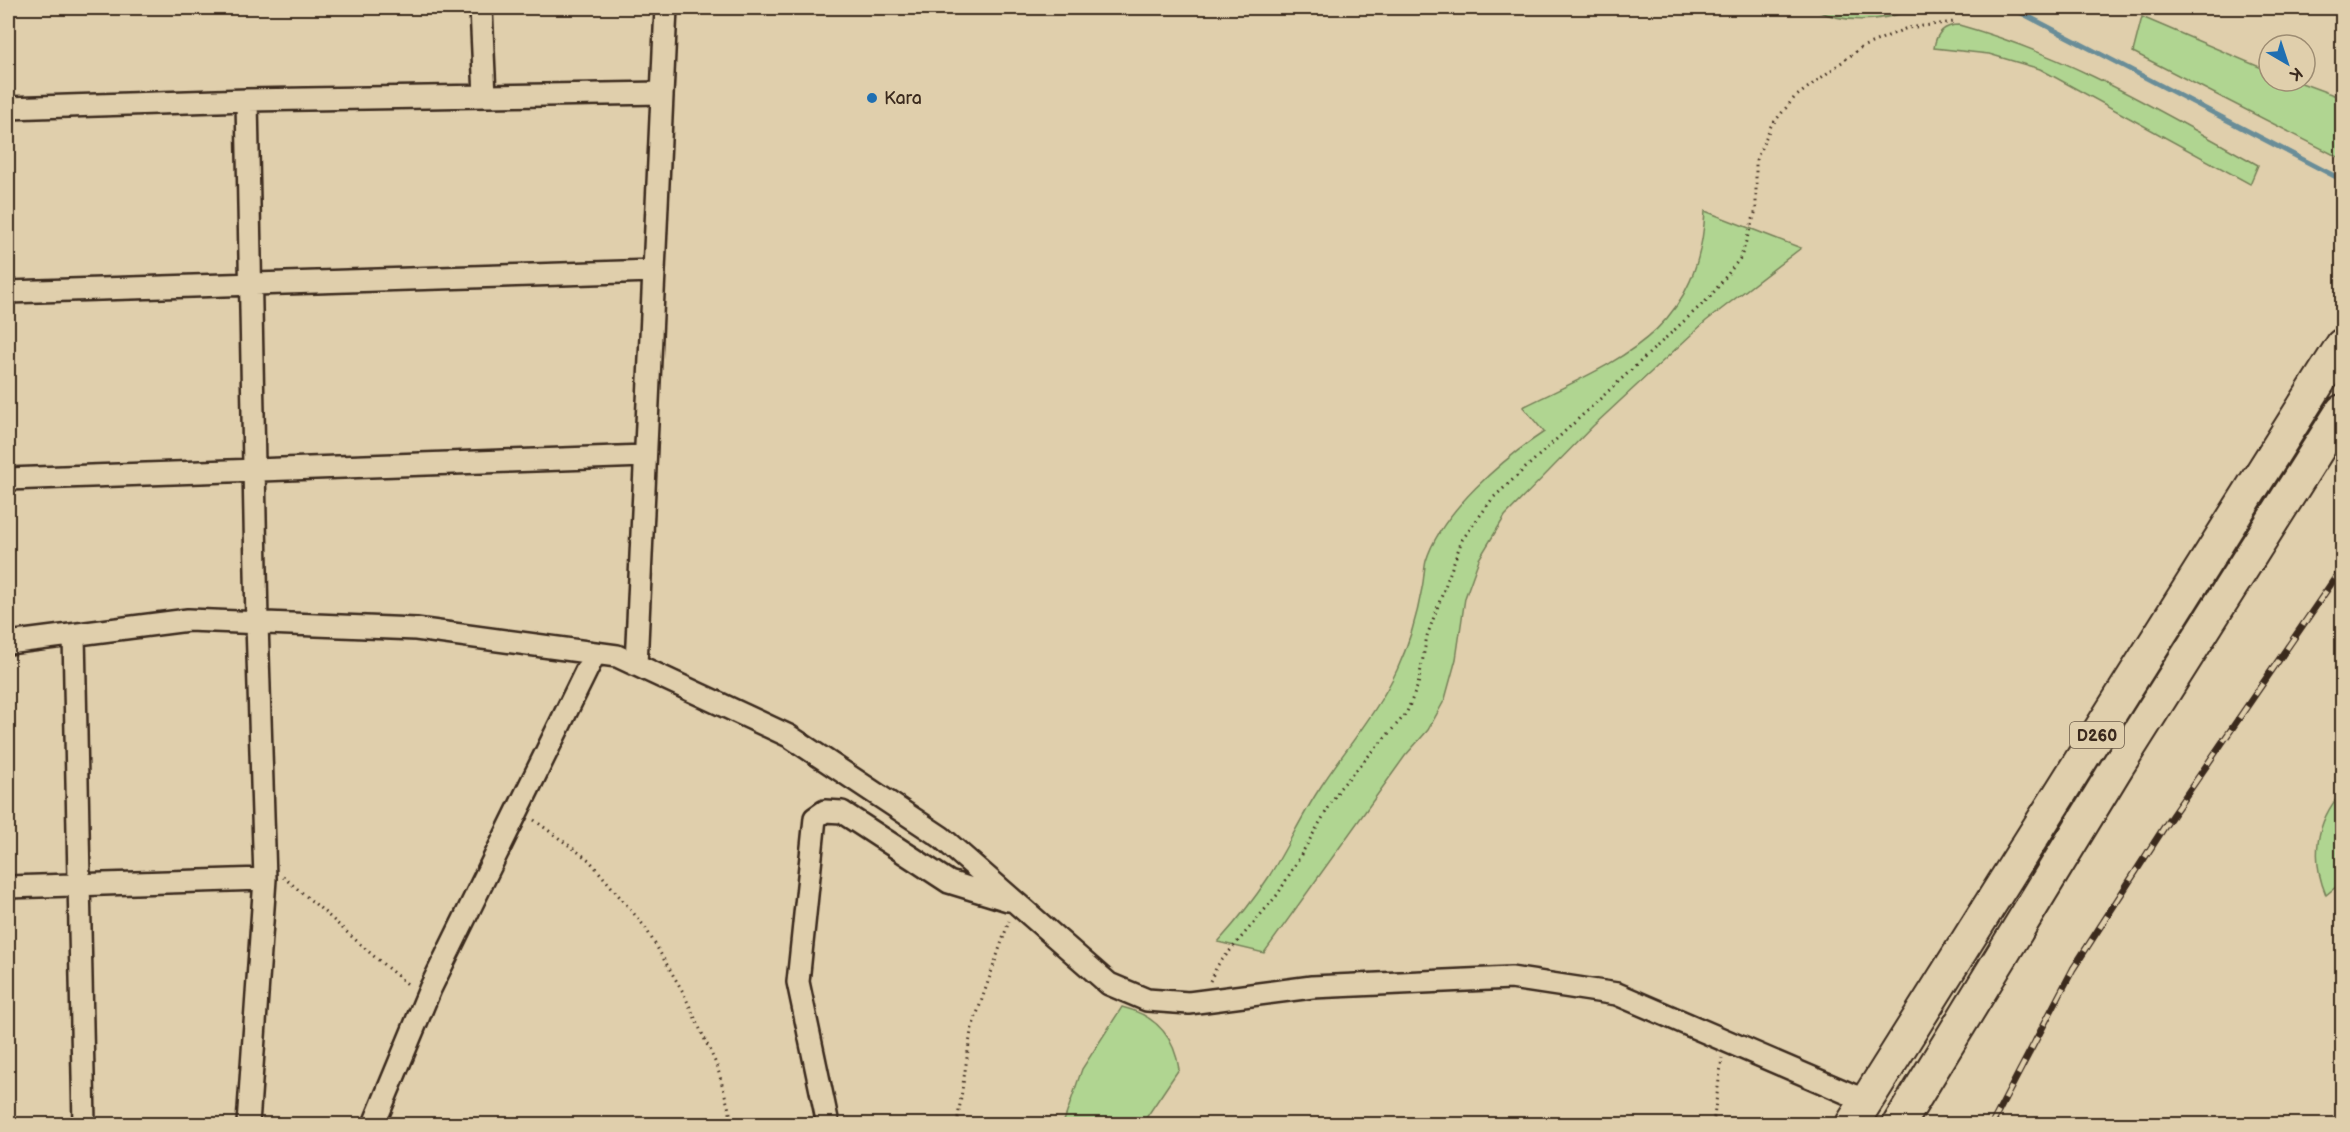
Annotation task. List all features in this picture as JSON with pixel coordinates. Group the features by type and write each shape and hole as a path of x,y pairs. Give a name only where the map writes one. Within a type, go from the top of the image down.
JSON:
{"highway":[{"name":"D260","path":"1859,1113 2343,345"},
{"name":"D260","path":"1899,1125 2117,767 2343,411"}],"street":[{"path":"481,8 485,96"},
{"path":"636,664 666,8"},
{"path":"8,108 247,100 662,93"},
{"path":"247,100 257,623 265,871 248,1125"},
{"path":"8,292 653,271"},
{"path":"8,479 645,456"},
{"path":"8,643 188,620 416,629 617,656 789,736 941,837 1109,984 1148,1000 1199,1002 1312,987 1511,978 1617,994 1724,1038 1859,1113"},
{"path":"74,635 84,1125"},
{"path":"374,1125 426,998 595,653"},
{"path":"828,1125 798,982 815,818 830,810 842,812 949,882 1015,903"},
{"path":"8,886 79,884 265,871"}],"path":[{"path":"1199,1002 1217,966 1278,894 1340,788 1406,714 1418,685 1426,636 1462,540 1493,498 1710,297 1740,257 1756,210 1756,160 1771,126 1794,98 1862,47 1907,28 1954,22"},
{"path":"518,809 589,860 645,927 683,992 717,1066 733,1125"},
{"path":"265,871 320,906 371,955 426,998"},
{"path":"957,1125 971,1031 1015,903"},
{"path":"1713,1125 1724,1038"}],"green space":[{"path":"1811,8 1916,8 1877,19 1864,20 1837,17"},
{"path":"2142,17 2257,66 2257,93 2317,93 2317,89 2342,98 2342,159 2133,52"},
{"path":"1959,25 2000,38 2076,68 2185,124 2258,165 2250,184 2040,69 1989,54 1934,48 1937,38 1945,28"},
{"path":"1705,211 1801,248 1706,321 1593,426 1505,516 1479,559 1465,598 1456,659 1445,699 1428,730 1405,756 1264,953 1218,942 1268,878 1318,791 1389,686 1412,630 1426,561 1445,524 1475,488 1510,457 1544,432 1523,407 1621,357 1647,338 1670,315 1687,287 1699,253"},
{"path":"2342,792 2342,882 2326,895 2318,868 2318,841 2326,816"},
{"path":"1122,1007 1144,1015 1161,1029 1173,1047 1179,1069 1142,1124 1063,1124 1082,1069"}],"waterway":[{"path":"2012,8 2342,180"}],"railway":[{"path":"1992,1124 2073,969 2165,826 2342,568"}],"place":[{"name":"Kara","path":"872,98"}]}
